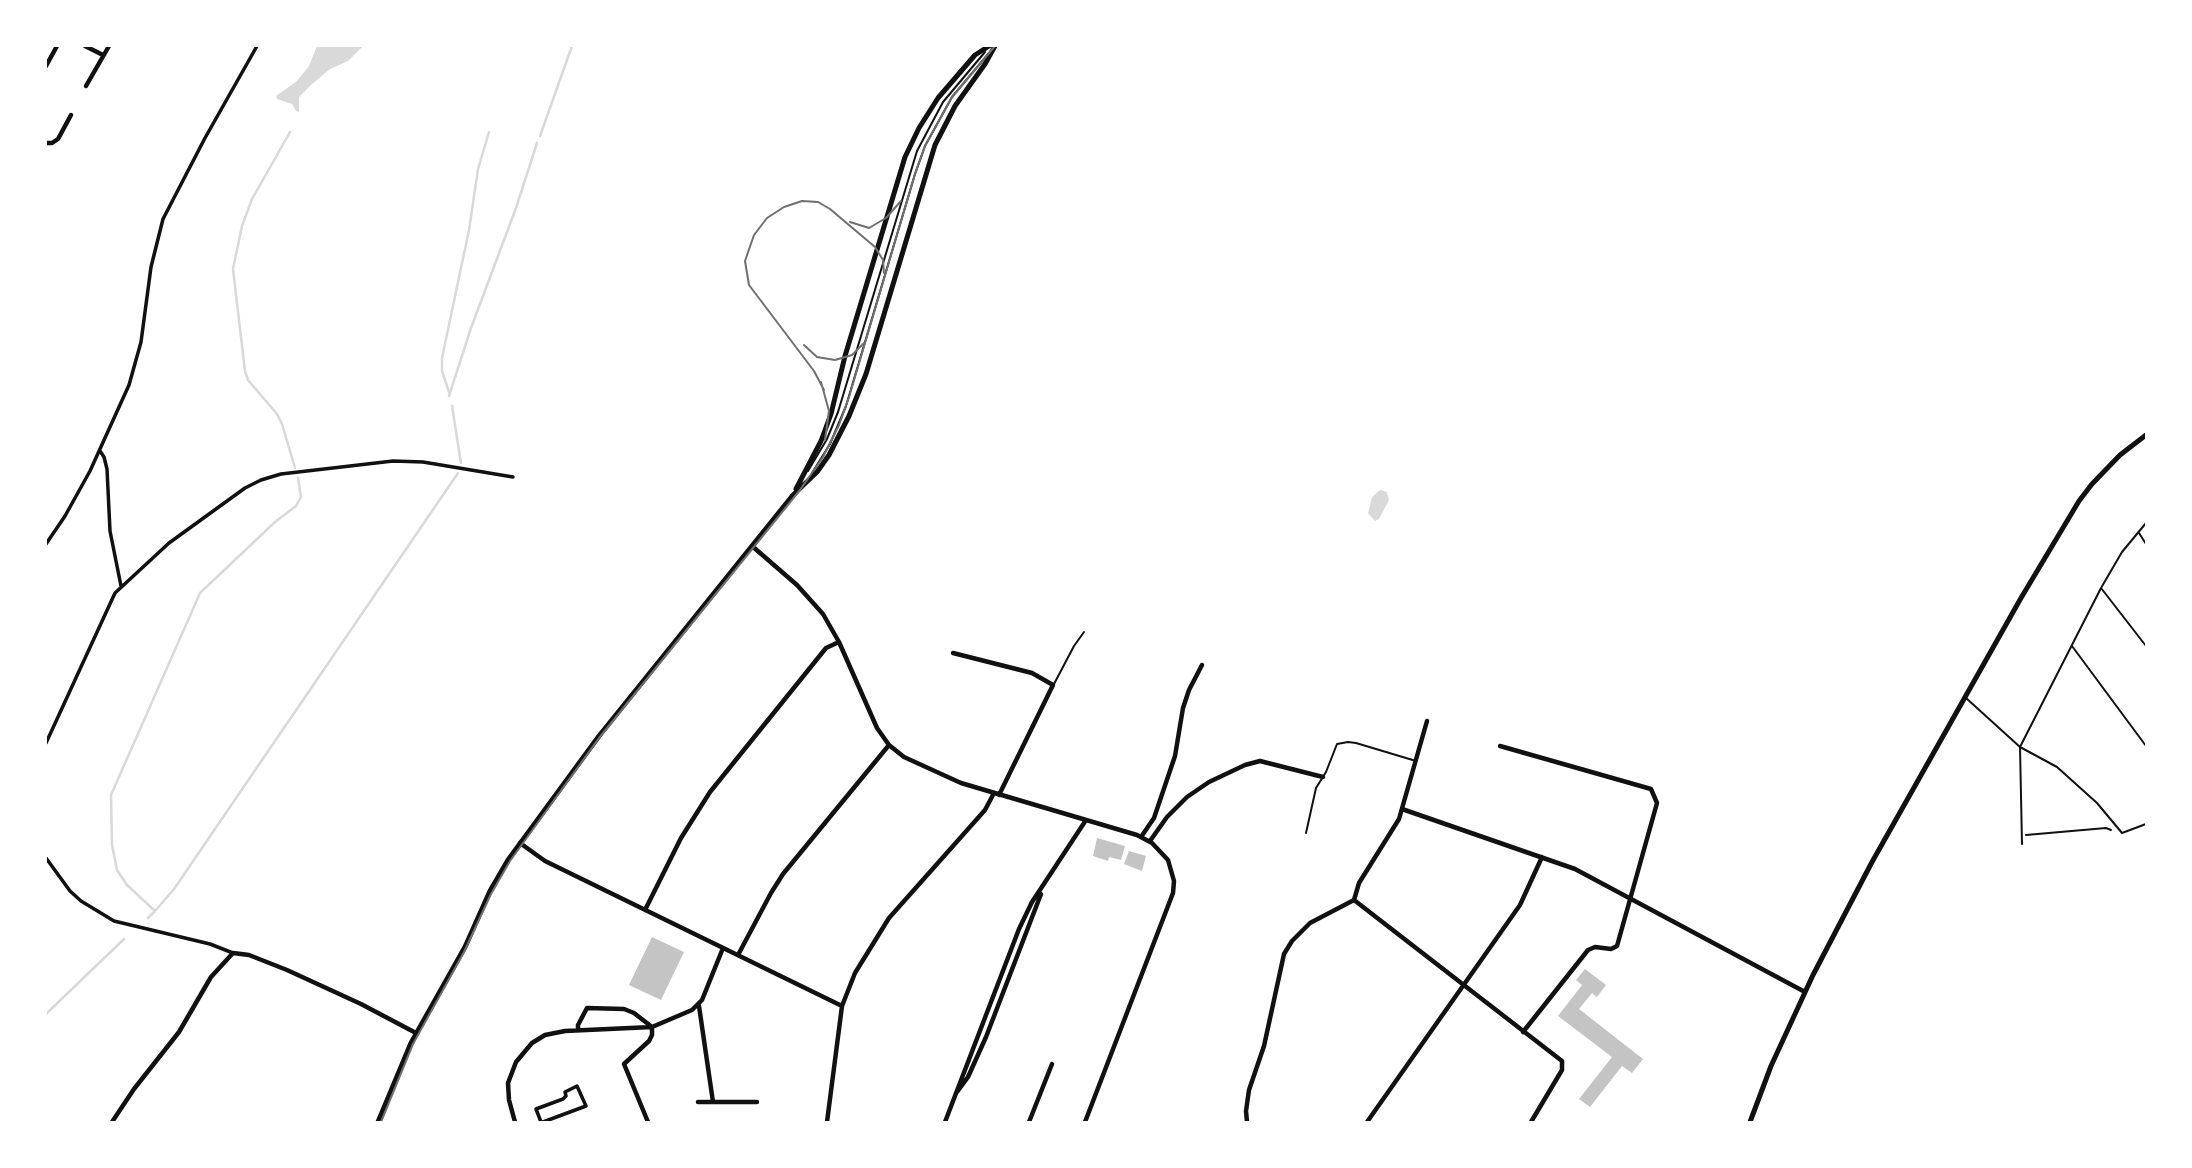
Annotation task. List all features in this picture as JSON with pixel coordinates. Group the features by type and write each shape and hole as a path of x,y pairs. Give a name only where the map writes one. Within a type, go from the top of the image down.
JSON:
{"street":[{"path":"46,66 57,46"},
{"path":"85,46 103,55"},
{"path":"86,86 109,46"},
{"path":"46,544 65,516 99,451 129,385 141,342 151,267 163,219 257,46"},
{"path":"801,485 830,418 845,356 894,188 909,149 942,94 975,55 992,46"},
{"path":"379,1122 416,1033 464,947 493,885 520,843 607,725 801,485 817,472 829,455 860,390 937,140 958,100 985,64 992,46"},
{"path":"46,142 52,144 58,139 71,115"},
{"path":"1750,1122 1771,1066 1805,992 1872,862 2079,501 2105,469 2147,435"},
{"path":"99,451 104,457 107,469 110,531 121,586"},
{"path":"46,743 89,647 121,586 162,549 245,488 270,476 393,461 423,461 513,477"},
{"path":"752,545 797,584 815,604 839,642 872,718 889,745 912,762 929,770 996,794 1141,837 1164,853 1172,870 1173,892 1085,1122"},
{"path":"645,910 681,838 710,792 826,648 839,642"},
{"path":"827,1122 842,1006 855,973 889,918 985,810 996,794 1053,685 1032,673 953,653"},
{"path":"1141,837 1154,818 1175,756 1183,708 1202,665"},
{"path":"1247,1122 1249,1090 1264,1046 1284,954 1292,941 1310,923 1354,900 1359,883 1395,826 1402,809 1427,721"},
{"path":"738,955 783,874 889,745"},
{"path":"1500,746 1651,789 1657,803 1617,946 1611,949 1595,947 1588,950 1523,1032"},
{"path":"1150,841 1167,817 1187,797 1209,782 1245,765 1260,761 1323,776"},
{"path":"1402,809 1575,869 1805,992"},
{"path":"945,1122 1013,941 1032,902 1086,820"},
{"path":"520,843 545,861 842,1006"},
{"path":"1367,1122 1520,905 1542,857"},
{"path":"46,858 70,891 114,921 249,955 361,1004 416,1033"},
{"path":"956,1092 968,1077 986,1037 1042,890"},
{"path":"1354,900 1562,1061 1562,1070 1531,1122"},
{"path":"713,1102 699,1006 723,948"},
{"path":"112,1122 172,1041 211,977 233,953"},
{"path":"515,1122 508,1091 510,1076 520,1055 545,1035 578,1030 652,1027 699,1006"},
{"path":"578,1030 587,1008 624,1009 652,1027"},
{"path":"648,1122 624,1064 649,1041 652,1027"},
{"path":"1029,1122 1052,1064"},
{"path":"577,1086 586,1106 542,1122 536,1109 563,1099 566,1097 565,1092 577,1086"},
{"path":"698,1102 757,1102"}],"lane":[{"path":"801,485 828,448 846,406 925,146 952,97 992,46"},
{"path":"2022,844 2020,747 2101,587 2122,552 2147,523"},
{"path":"2138,533 2147,544"},
{"path":"2101,587 2147,646"},
{"path":"1053,685 1084,632"},
{"path":"2072,646 2147,746"},
{"path":"1966,697 2020,747 2057,767 2097,803 2122,833 2147,824"},
{"path":"1306,833 1316,788 1334,749 1342,742 1356,743 1416,761"}],"path":[{"path":"2022,836 2106,828 2122,833"}],"shaded area":[{"path":"317,46 363,46 348,61 330,69 299,97 299,112 292,104 277,99 276,96 297,81 309,66"},
{"path":"1380,490 1387,492 1389,500 1379,519 1375,521 1368,513 1372,497"}],"building":[{"path":"1097,838 1125,846 1121,860 1109,857 1108,861 1093,856"},
{"path":"1129,851 1146,856 1142,871 1124,864"},
{"path":"652,937 684,952 661,1000 629,985"},
{"path":"1585,969 1606,985 1597,997 1592,993 1579,1009 1643,1059 1632,1073 1622,1066 1590,1107 1579,1099 1612,1057 1558,1016 1582,985 1576,980"}],"waterway":[{"path":"540,136 572,46"},
{"path":"290,132 252,199 242,226 233,269 245,371 248,380 277,414 295,468"},
{"path":"449,392 442,371 442,358 469,230 478,169 489,132"},
{"path":"449,396 537,143"},
{"path":"452,406 461,463"},
{"path":"155,911 174,889 458,473"},
{"path":"148,918 155,911 127,885 117,870 112,845 111,795 200,593 275,522 296,506 301,497 298,478"},
{"path":"46,1014 124,939"}],"tram line":[{"path":"381,1122 413,1044 510,861 599,738 800,490 823,457 849,397 925,146 952,97 995,46"},
{"path":"824,390 814,371 749,285 745,261 754,235 767,218 784,207 802,201 818,202 875,247 883,260 884,273"},
{"path":"850,222 869,228 886,218 901,201"},
{"path":"804,345 817,357 835,360 852,355 864,343"},
{"path":"821,382 829,411 825,440"}]}
